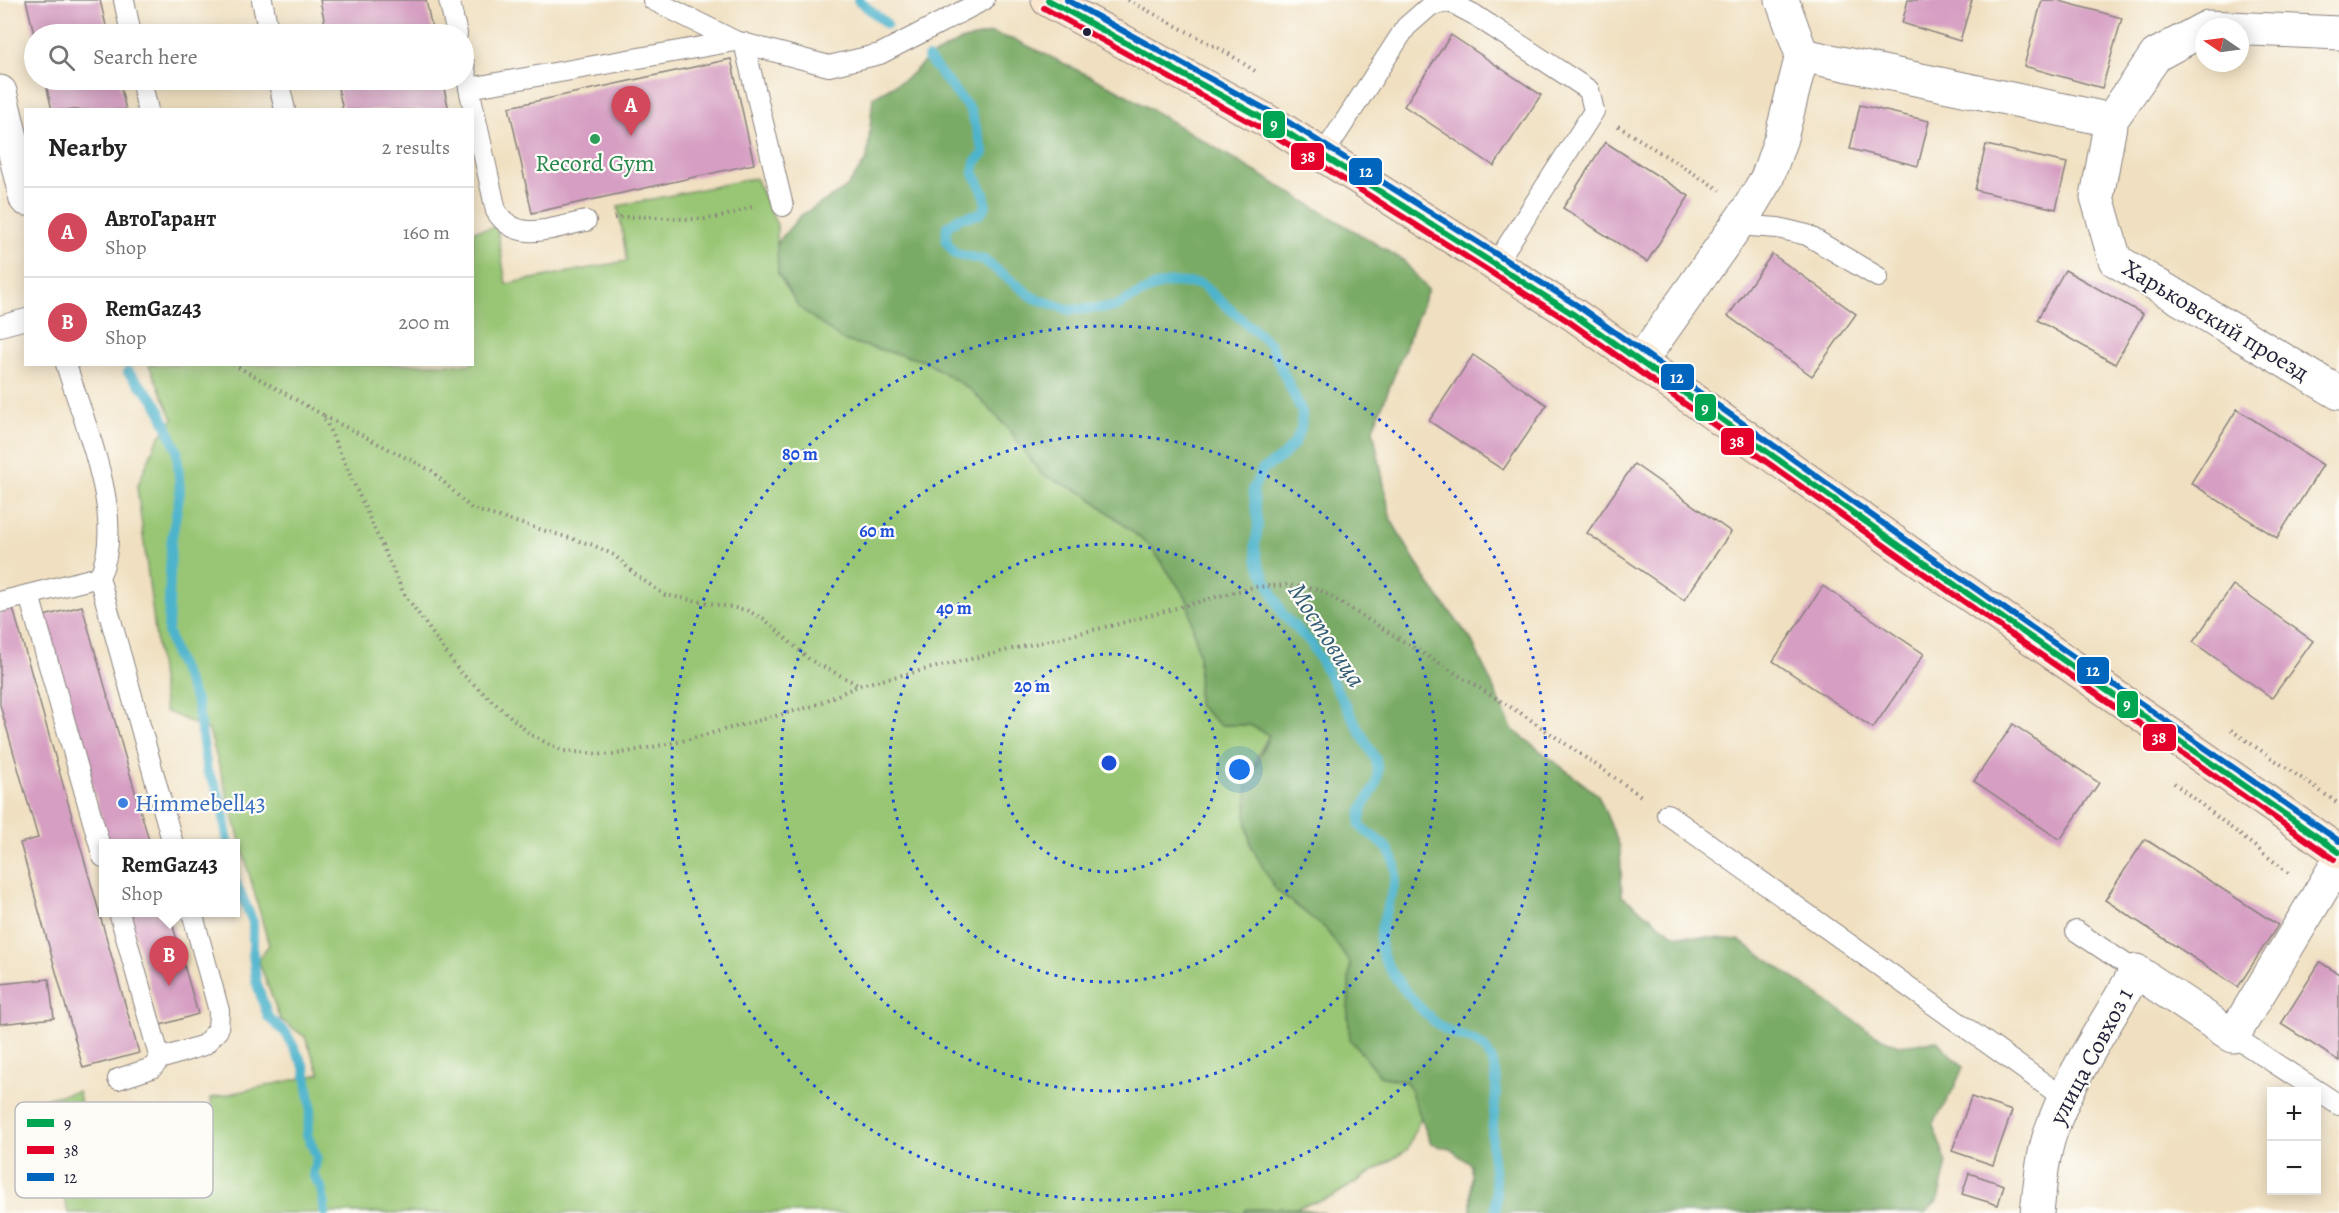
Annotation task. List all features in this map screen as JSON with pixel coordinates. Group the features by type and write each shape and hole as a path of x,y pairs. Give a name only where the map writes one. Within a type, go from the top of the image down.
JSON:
{"main road":[{"path":"1048,0 1270,122 1573,314 1928,566 2339,852"}],"street":[{"path":"1640,362 1743,217 1767,178 1781,138 1803,55 1782,0"},
{"path":"2249,29 2339,33"},
{"name":"Харьковский проезд","path":"2195,34 2156,55 2111,120 2097,198 2115,260 2339,393"},
{"path":"1803,55 2111,120"},
{"path":"0,92 24,191"},
{"path":"2136,971 2233,1036 2339,861"},
{"name":"улица Совхоз 1","path":"2037,1213 2048,1141 2064,1098 2136,971"}],"lane":[{"path":"124,0 129,24"},
{"path":"262,0 267,24"},
{"path":"449,0 455,24"},
{"path":"652,0 739,42 829,66 880,54 940,25 984,0"},
{"path":"1323,155 1406,27 1431,5 1450,3 1473,14 1589,90 1594,111 1495,265"},
{"path":"474,87 739,42"},
{"path":"739,42 782,201"},
{"path":"143,90 148,108"},
{"path":"280,90 285,108"},
{"path":"469,90 472,108"},
{"path":"474,126 481,180 504,224 522,232 586,221"},
{"path":"1743,217 1807,235 1878,277"},
{"path":"0,326 24,320"},
{"path":"67,366 100,475 107,509 109,535 106,563 99,577 172,839"},
{"path":"0,602 99,577"},
{"path":"29,596 99,843"},
{"path":"1667,814 2064,1098"},
{"path":"120,917 160,1059"},
{"path":"118,1078 152,1068 160,1059 204,1045 218,1030 219,1011 193,917"},
{"path":"2076,931 2136,971"},
{"path":"2233,1036 2339,1105"}],"path":[{"path":"1134,3 1139,0"},
{"path":"1594,111 1743,217"},
{"path":"586,221 629,215 705,219 782,201"},
{"path":"237,366 323,415 432,471 472,510 593,545 614,555 637,576 665,595 746,610 764,619 810,660 860,686"},
{"path":"323,415 403,592 460,672 531,735 563,751 612,755 682,741 804,709 860,686 1107,627 1253,587 1289,585 1320,590 1526,716 1667,814"},
{"path":"2166,778 2318,896"}],"green space":[{"path":"991,33 1018,41 1120,91 1403,260 1428,290 1373,429 1391,520 1429,584 1472,641 1512,729 1598,795 1620,847 1622,896 1675,935 1739,940 1874,1034 1898,1045 1937,1041 1963,1067 1933,1125 1947,1163 1938,1200 1926,1213 1473,1213 1471,1211 1471,1165 1450,1149 1431,1144 1407,1082 1380,1076 1350,1039 1348,1013 1350,963 1325,928 1275,889 1251,846 1246,819 1247,786 1269,735 1250,725 1220,725 1198,705 1199,656 1187,599 1151,547 1087,495 1041,474 1008,428 971,390 925,361 842,340 799,307 778,274 777,243 800,216 846,188 867,159 873,97 907,78 928,58 960,41"},
{"path":"755,178 777,225 778,274 842,340 925,361 972,390 1008,428 1041,474 1087,495 1151,547 1187,599 1199,656 1198,705 1220,725 1250,725 1269,735 1255,761 1275,889 1325,928 1350,963 1348,1013 1350,1039 1380,1076 1407,1082 1422,1115 1407,1150 1332,1197 1295,1208 1248,1209 1243,1213 68,1213 64,1198 213,1198 213,1102 211,1098 320,1074 305,1037 280,1019 258,959 269,945 209,730 165,711 137,487 156,442 173,419 149,366 474,366 474,231 497,227 506,284 627,261 618,206"},
{"path":"78,1091 81,1102 44,1102 44,1099"},
{"path":"1295,1208 1325,1213 1243,1213 1247,1209"}],"building":[{"path":"26,0 100,0 106,24 32,24"},
{"path":"320,0 426,0 431,24 325,24"},
{"path":"1908,0 1972,0 1960,41 1902,23"},
{"path":"2042,0 2056,0 2122,18 2102,88 2024,66"},
{"path":"1451,35 1541,95 1494,166 1404,106"},
{"path":"731,59 754,164 532,213 509,107"},
{"path":"47,90 121,90 126,108 52,108"},
{"path":"338,90 444,90 449,108 343,108"},
{"path":"1860,105 1929,121 1918,166 1850,149"},
{"path":"1605,142 1689,196 1647,262 1563,208"},
{"path":"1986,145 2067,163 2056,209 1975,190"},
{"path":"1772,254 1856,314 1812,376 1728,316"},
{"path":"2065,270 2143,314 2115,364 2037,320"},
{"path":"1473,355 1547,405 1503,470 1429,421"},
{"path":"2237,409 2323,465 2277,538 2191,483"},
{"path":"1634,464 1731,532 1684,600 1587,533"},
{"path":"2233,585 2313,641 2272,698 2193,642"},
{"path":"1823,586 1924,654 1873,728 1773,661"},
{"path":"82,606 149,839 108,839 44,616"},
{"path":"13,608 139,1053 83,1068 20,843 38,838 0,705 0,612"},
{"path":"2013,724 2099,783 2060,840 1974,781"},
{"path":"2145,839 2278,925 2238,987 2105,900"},
{"path":"130,917 170,917 198,1014 161,1025"},
{"path":"2320,962 2339,974 2339,1061 2281,1024"},
{"path":"49,979 54,1018 0,1024 0,984"},
{"path":"1971,1097 2012,1111 1993,1165 1952,1151"},
{"path":"1969,1173 2004,1185 1998,1205 1962,1194"}],"waterway":[{"name":"Мостовица","path":"858,0 887,24"},
{"name":"Мостовица","path":"928,58 971,111 984,153 975,162 973,172 984,193 986,206 980,214 959,218 947,227 946,241 955,254 984,260 1034,298 1070,310 1114,307 1153,287 1171,282 1201,284 1270,344 1302,412 1301,429 1294,444 1283,456 1262,470 1253,489 1258,526 1255,546 1258,563 1283,615 1311,643 1376,760 1377,780 1363,807 1360,826 1385,846 1393,859 1396,872 1381,929 1380,944 1384,958 1403,987 1429,1017 1446,1030 1479,1044 1487,1051 1493,1062 1496,1076 1492,1135 1495,1213"},
{"path":"128,372 156,402 177,450 180,492 171,543 168,632 174,652 197,703 207,771 222,805 227,839"},
{"path":"240,892 253,922 256,981 268,1017 286,1033 305,1068 311,1107 307,1135 317,1157 313,1175 321,1187 325,1213"}],"transit line":[{"name":"9","path":"1048,0 1280,128 1573,314 1928,566 2339,852"},
{"name":"12","path":"1067,0 1285,120 1578,306 1933,559 2339,841"},
{"name":"38","path":"1044,8 1275,136 1568,321 1923,573 2334,859"}],"place":[{"name":"АвтоГарант","path":"631,136"},
{"name":"Record Gym","path":"595,139"},
{"name":"Himmebell43","path":"123,803"},
{"name":"RemGaz43","path":"169,986"}]}
